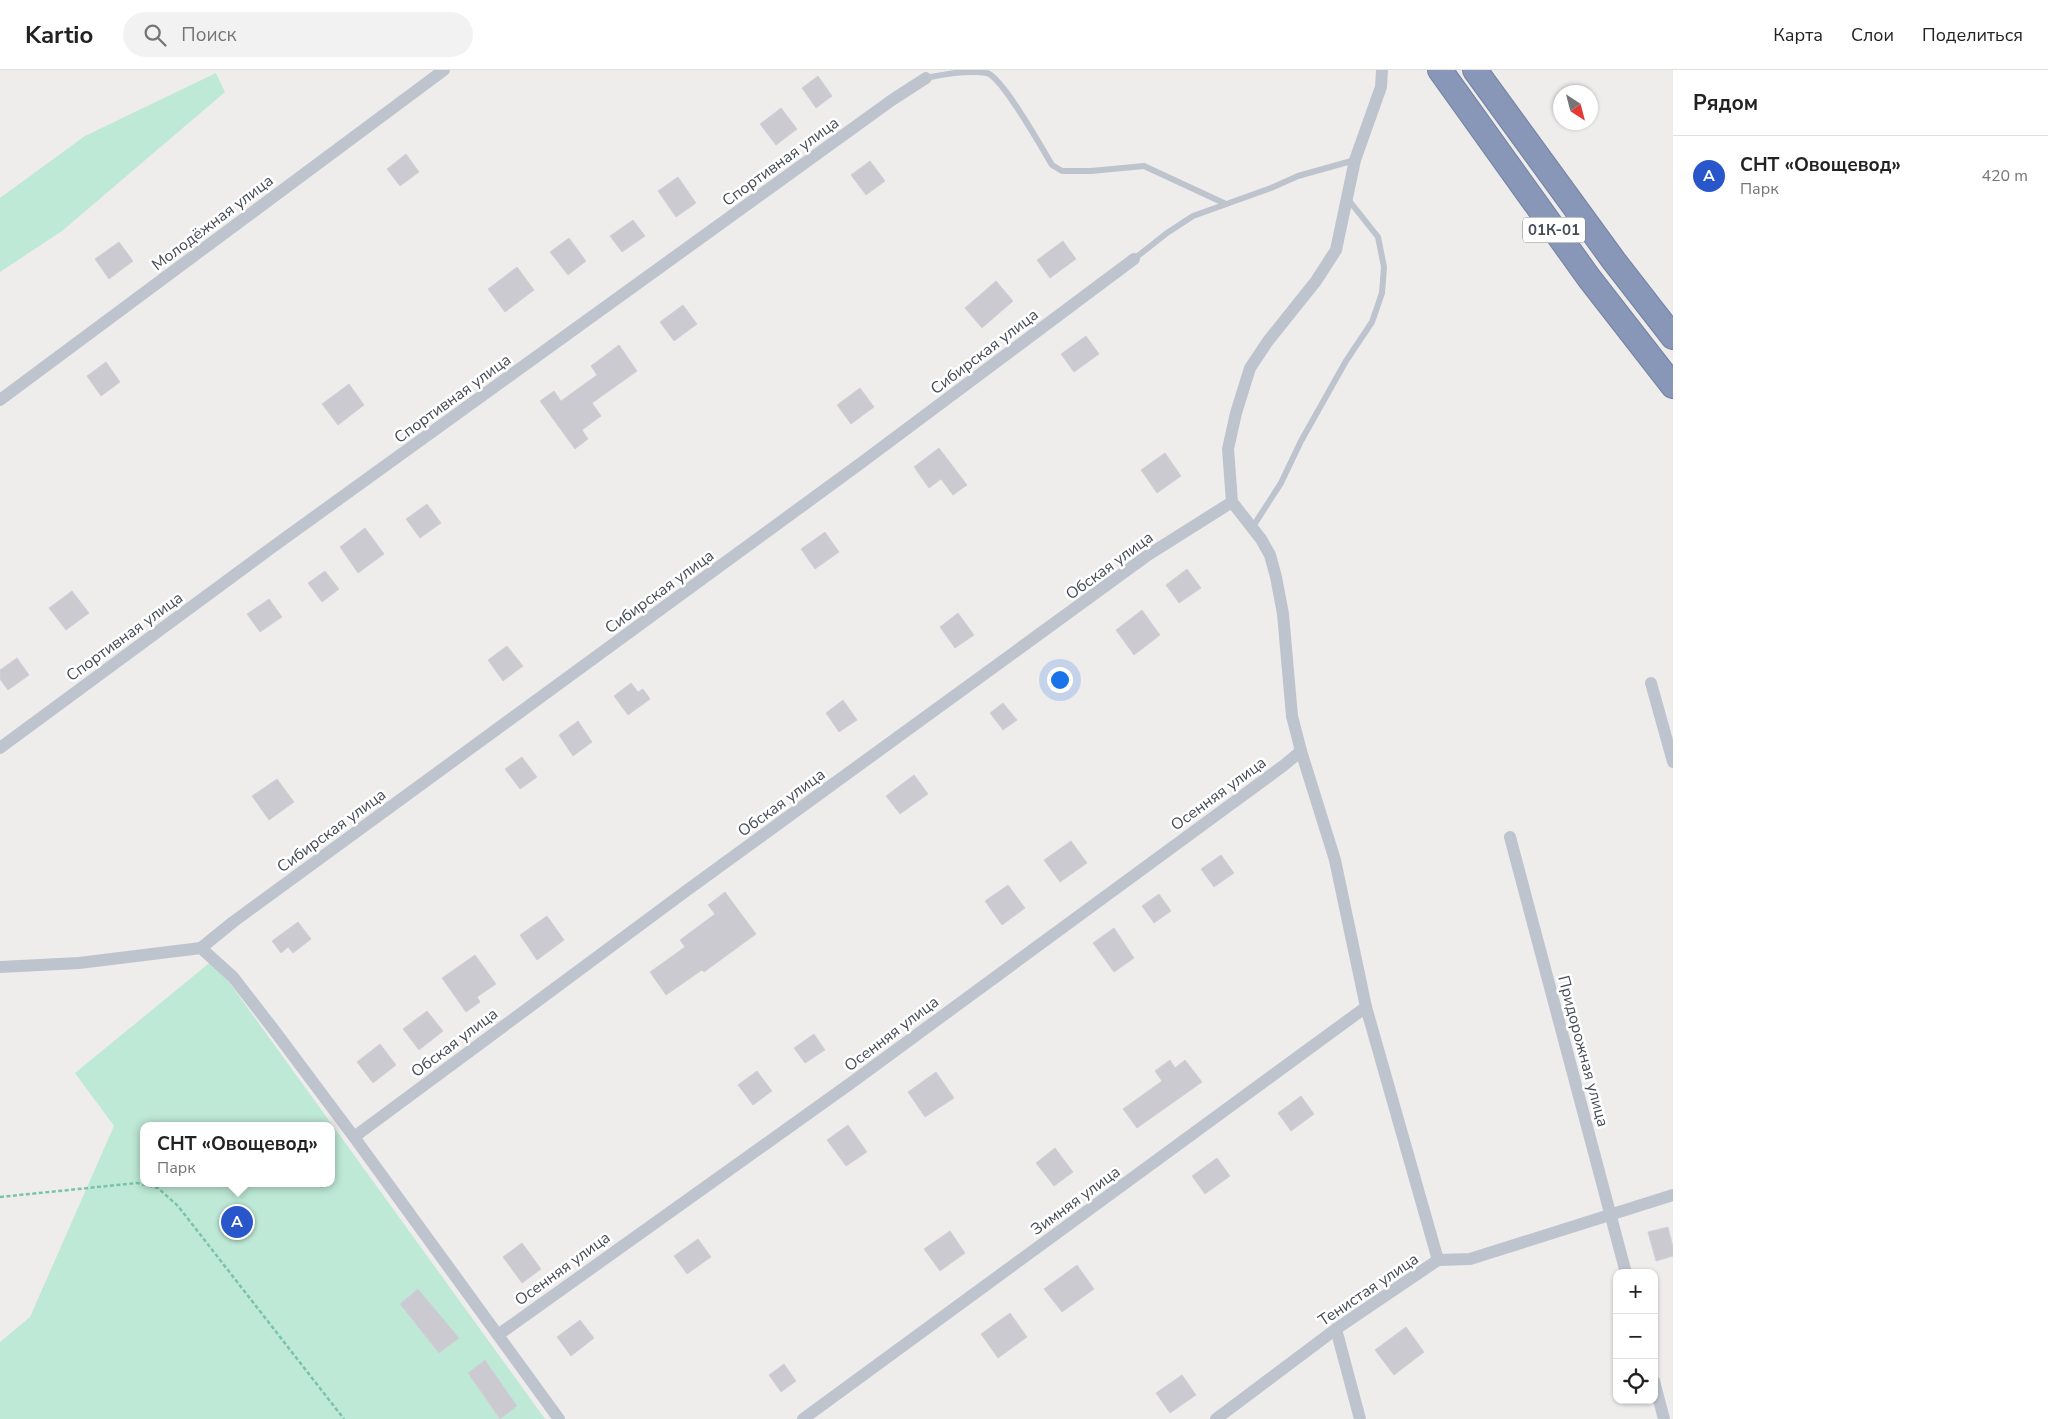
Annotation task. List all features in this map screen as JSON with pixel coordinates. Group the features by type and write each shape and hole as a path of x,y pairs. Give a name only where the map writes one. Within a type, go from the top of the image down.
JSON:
{"highway":[{"name":"01К-01","path":"1440,70 1588,278 1673,386"},
{"name":"01К-01","path":"1475,70 1614,261 1673,337"}],"street":[{"name":"Молодёжная улица","path":"0,400 444,70"},
{"path":"1382,70 1381,87 1355,160 1336,250 1316,281 1286,318 1250,368 1236,413 1228,449 1232,502 1270,555 1276,576 1283,614 1292,716 1335,860 1366,1007 1438,1260"},
{"name":"Спортивная улица","path":"0,748 274,546 892,100 926,78"},
{"name":"Сибирская улица","path":"201,948 233,922 861,463 1134,259"},
{"name":"Обская улица","path":"354,1137 686,890 1148,555 1232,502"},
{"path":"1650,683 1673,762"},
{"name":"Осенняя улица","path":"498,1335 851,1083 1301,751"},
{"name":"Придорожная улица","path":"1510,837 1625,1269"},
{"path":"0,966 79,963 201,948 233,978 354,1137 559,1419"},
{"name":"Зимняя улица","path":"803,1419 1366,1007"},
{"name":"Тенистая улица","path":"1216,1419 1336,1329 1438,1260 1470,1259 1673,1195"},
{"path":"1336,1329 1360,1419"},
{"path":"1658,1396 1664,1419"}],"lane":[{"path":"926,78 971,70 990,73 1004,88 1052,165 1062,171 1091,171 1144,166 1226,204"},
{"path":"1134,259 1167,232 1193,216 1298,176 1355,160"},
{"path":"1252,528 1281,483 1346,361 1372,322 1382,294 1384,267 1378,237 1346,197"}],"path":[{"path":"0,1197 140,1184"},
{"path":"154,1187 158,1188 178,1206 344,1419"}],"green space":[{"path":"216,73 225,92 62,231 0,272 0,198 85,136"},
{"path":"213,960 330,1122 140,1122 140,1187 335,1187 335,1129 545,1419 0,1419 0,1342 30,1317 114,1126 75,1073"}],"building":[{"path":"818,76 832,96 816,108 802,88"},
{"path":"781,108 797,129 776,145 760,124"},
{"path":"406,154 419,172 400,186 387,169"},
{"path":"870,161 885,181 866,195 851,175"},
{"path":"678,177 696,203 676,217 658,191"},
{"path":"633,220 645,236 622,252 610,236"},
{"path":"569,238 586,261 568,275 550,252"},
{"path":"1063,241 1076,259 1050,278 1037,260"},
{"path":"119,242 133,261 109,279 95,259"},
{"path":"517,267 534,290 505,312 488,289"},
{"path":"996,281 1013,301 982,328 965,308"},
{"path":"683,305 697,324 674,341 660,322"},
{"path":"1086,336 1099,354 1074,372 1061,354"},
{"path":"619,345 637,371 592,403 601,416 582,430 588,439 575,449 540,401 554,391 561,401 597,375 591,366"},
{"path":"106,362 120,382 101,396 87,376"},
{"path":"349,384 364,405 338,425 322,404"},
{"path":"860,388 874,407 851,424 837,405"},
{"path":"939,448 967,485 953,495 941,479 929,488 914,467"},
{"path":"1165,453 1181,476 1157,493 1141,470"},
{"path":"427,504 441,523 420,538 406,519"},
{"path":"365,528 384,554 358,573 340,547"},
{"path":"825,532 839,552 815,569 801,549"},
{"path":"1187,569 1201,588 1179,603 1166,585"},
{"path":"325,571 339,589 322,602 308,583"},
{"path":"72,591 89,613 66,630 49,608"},
{"path":"269,599 282,617 260,632 247,614"},
{"path":"1142,610 1160,635 1134,655 1116,630"},
{"path":"958,613 974,635 955,648 940,627"},
{"path":"507,646 523,666 503,681 488,660"},
{"path":"17,658 29,675 8,690 0,679 0,670"},
{"path":"631,683 638,692 643,689 650,699 628,715 614,696"},
{"path":"843,700 857,720 839,732 826,713"},
{"path":"1003,703 1017,720 1003,730 990,713"},
{"path":"578,721 592,742 573,756 559,735"},
{"path":"522,757 537,777 520,789 505,769"},
{"path":"914,775 928,794 900,814 886,796"},
{"path":"277,779 294,802 269,820 252,796"},
{"path":"1071,841 1087,863 1060,882 1044,860"},
{"path":"1221,855 1234,873 1214,887 1201,869"},
{"path":"1008,885 1025,908 1002,925 985,901"},
{"path":"725,892 756,934 704,972 702,970 666,995 650,972 685,947 680,940 715,914 708,905"},
{"path":"1159,894 1171,911 1154,923 1142,906"},
{"path":"547,916 564,940 537,960 520,935"},
{"path":"298,922 311,939 293,953 288,947 281,953 272,941"},
{"path":"1114,928 1134,958 1114,972 1093,943"},
{"path":"475,955 496,984 477,997 480,1002 466,1012 442,978"},
{"path":"427,1011 443,1031 419,1050 403,1029"},
{"path":"814,1034 825,1050 805,1063 794,1048"},
{"path":"380,1044 396,1065 373,1083 357,1062"},
{"path":"1170,1060 1175,1068 1185,1060 1202,1082 1137,1128 1123,1109 1162,1081 1155,1071"},
{"path":"757,1071 772,1091 753,1105 738,1085"},
{"path":"936,1072 954,1098 925,1117 908,1092"},
{"path":"1301,1096 1314,1114 1291,1131 1278,1113"},
{"path":"848,1125 867,1152 846,1166 827,1140"},
{"path":"1055,1148 1073,1172 1054,1186 1036,1163"},
{"path":"1217,1158 1230,1176 1205,1194 1192,1176"},
{"path":"1668,1227 1673,1247 1673,1256 1656,1261 1648,1232"},
{"path":"950,1231 965,1253 940,1271 924,1249"},
{"path":"698,1239 711,1257 687,1274 674,1256"},
{"path":"522,1243 541,1269 522,1283 503,1257"},
{"path":"1077,1265 1094,1289 1062,1312 1044,1289"},
{"path":"418,1289 459,1338 439,1353 400,1304"},
{"path":"1010,1313 1027,1337 998,1358 981,1334"},
{"path":"580,1320 594,1338 571,1356 557,1337"},
{"path":"1406,1327 1424,1352 1394,1375 1375,1350"},
{"path":"485,1360 517,1406 500,1419 468,1373"},
{"path":"784,1364 796,1381 781,1392 769,1375"},
{"path":"1182,1375 1196,1395 1170,1413 1156,1393"}],"place":[{"name":"СНТ «Овощевод»","path":"237,1222"}]}
